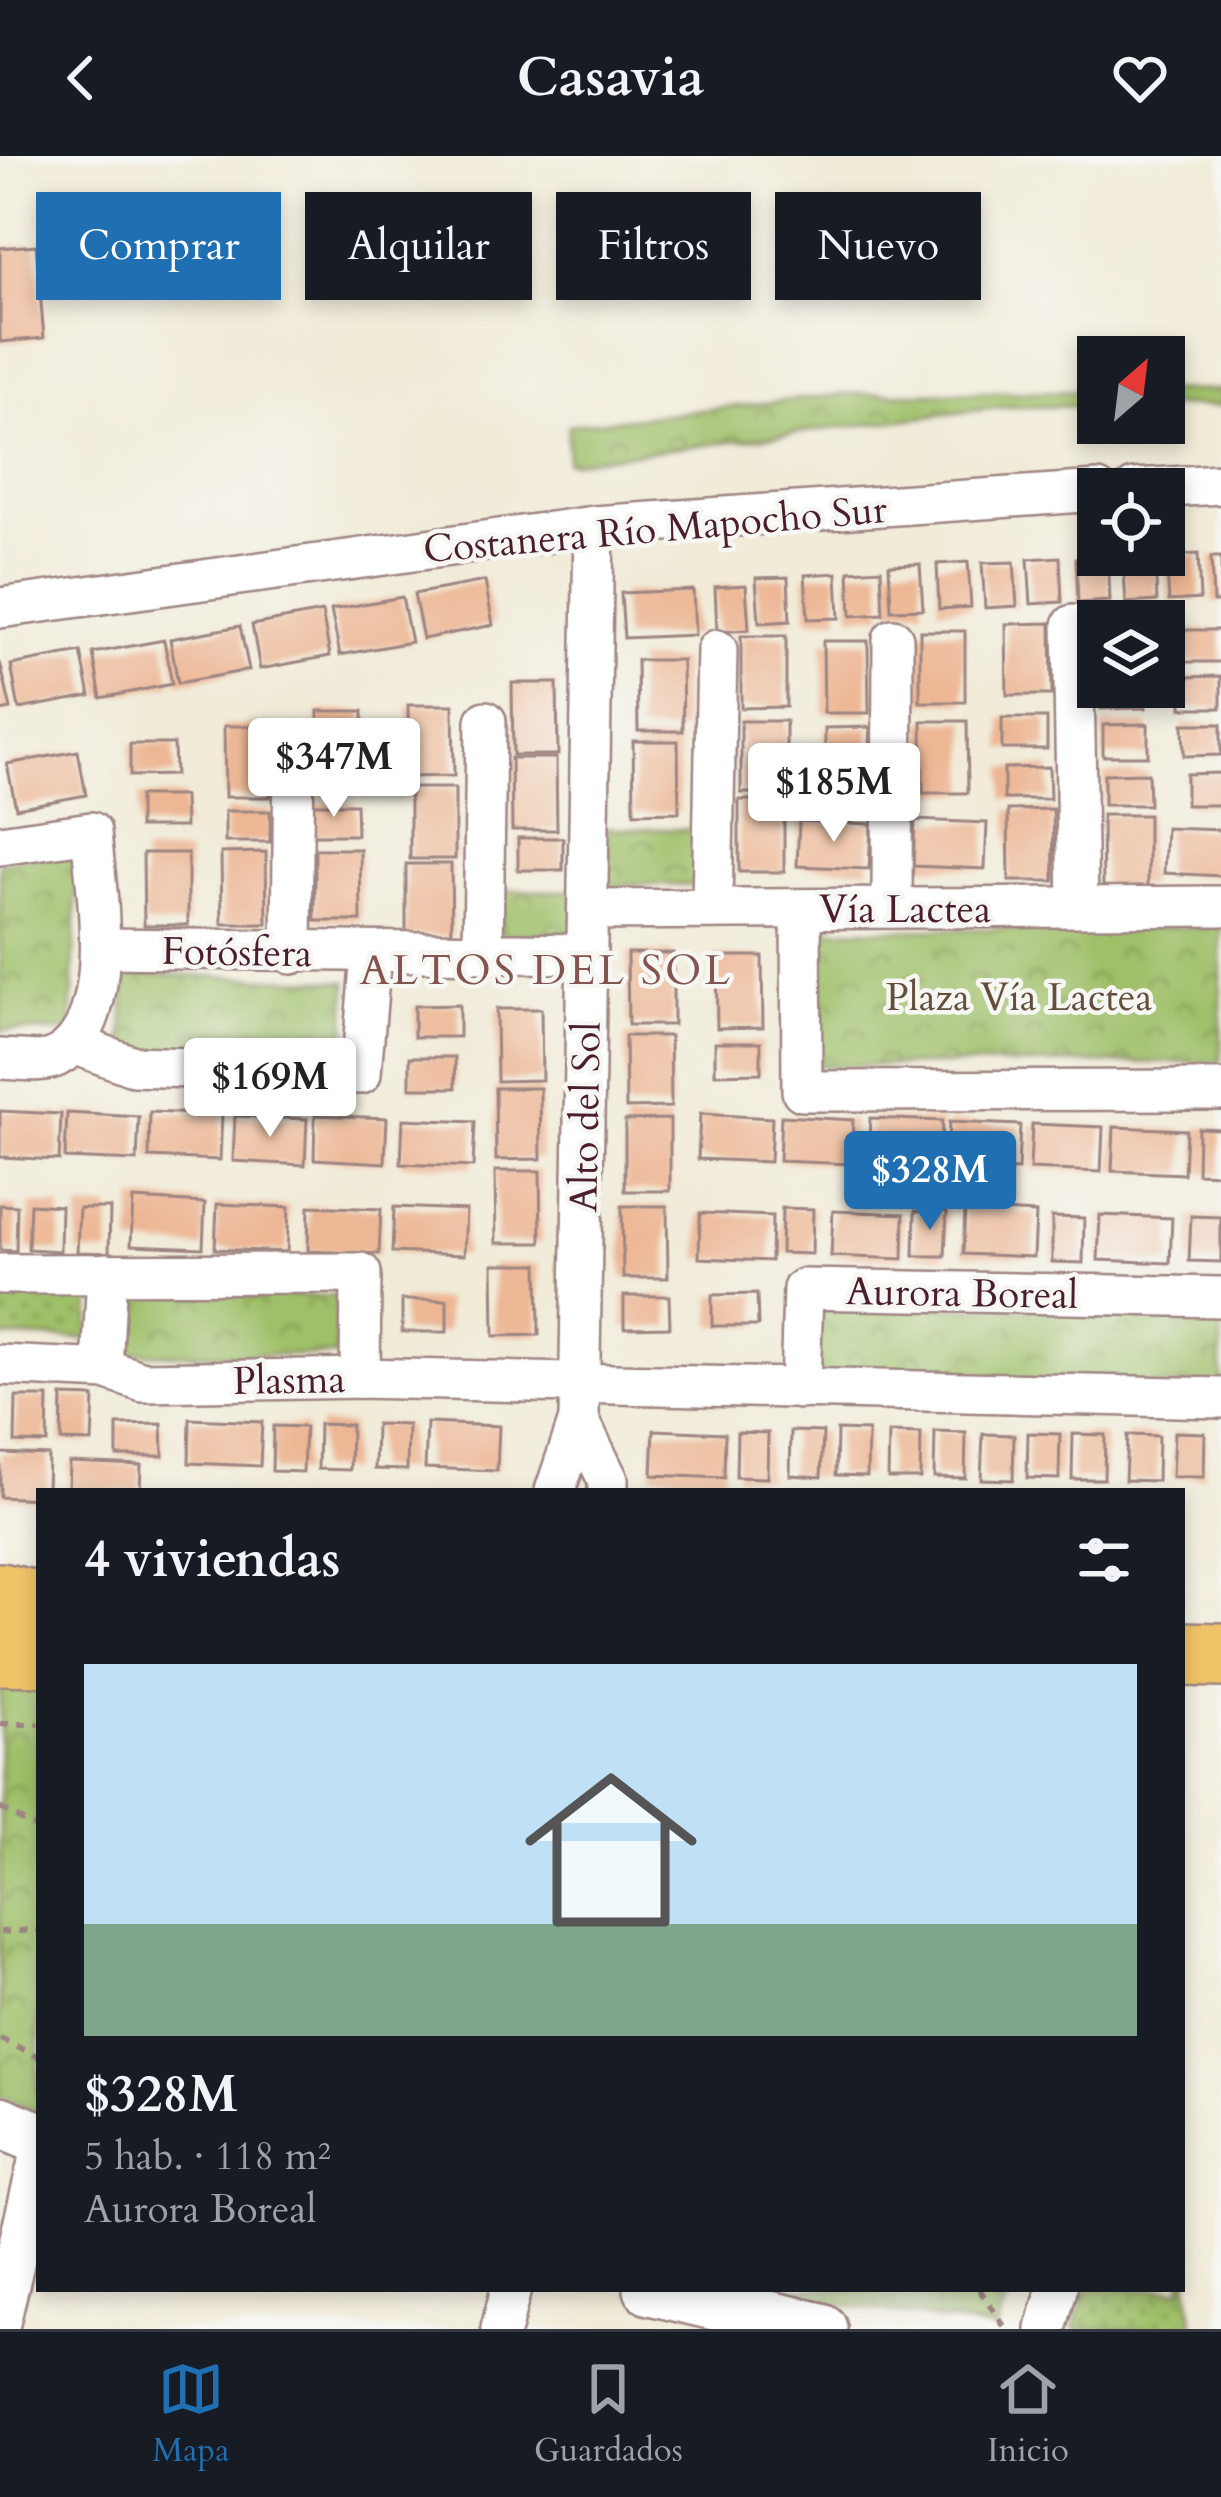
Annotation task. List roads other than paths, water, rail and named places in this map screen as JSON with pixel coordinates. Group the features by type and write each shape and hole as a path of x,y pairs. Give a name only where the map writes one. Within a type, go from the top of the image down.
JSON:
{"main road":[{"path":"0,1595 36,1603"},
{"path":"0,1653 36,1654"},
{"path":"1185,1654 1221,1655"}],"street":[{"path":"1185,486 1221,484"},
{"name":"Costanera Río Mapocho Sur","path":"0,608 594,526 1077,492"},
{"name":"Alto del Sol","path":"556,1488 580,1402 594,526"},
{"path":"1073,625 1078,907"},
{"path":"892,908 893,640"},
{"path":"712,909 717,650"},
{"path":"483,953 486,722"},
{"path":"292,954 294,742"},
{"path":"0,845 91,832 102,948 88,1020 74,1044 52,1060 0,1059"},
{"name":"Vía Lactea","path":"588,910 1221,906"},
{"path":"801,909 802,1091 1221,1090"},
{"name":"Fotósfera","path":"102,948 292,954 587,954"},
{"path":"74,1044 133,1066 361,1074 371,954"},
{"path":"102,1370 107,1273"},
{"path":"0,1274 361,1273 359,1378"},
{"name":"Aurora Boreal","path":"800,1389 802,1289 1221,1297"},
{"name":"Plasma","path":"0,1365 102,1370 143,1382 359,1378 580,1402"},
{"path":"580,1402 800,1389 1221,1397"},
{"name":"Alto del Sol","path":"580,1402 608,1488"},
{"path":"0,2122 36,2137"},
{"path":"0,2323 36,2171"},
{"path":"501,2329 510,2292"},
{"path":"662,2292 808,2328"},
{"path":"1046,2329 1057,2292"}],"district":[{"name":"ALTOS DEL SOL","path":"546,969"}],"park label":[{"name":"Plaza Vía Lactea","path":"1019,996"}]}
